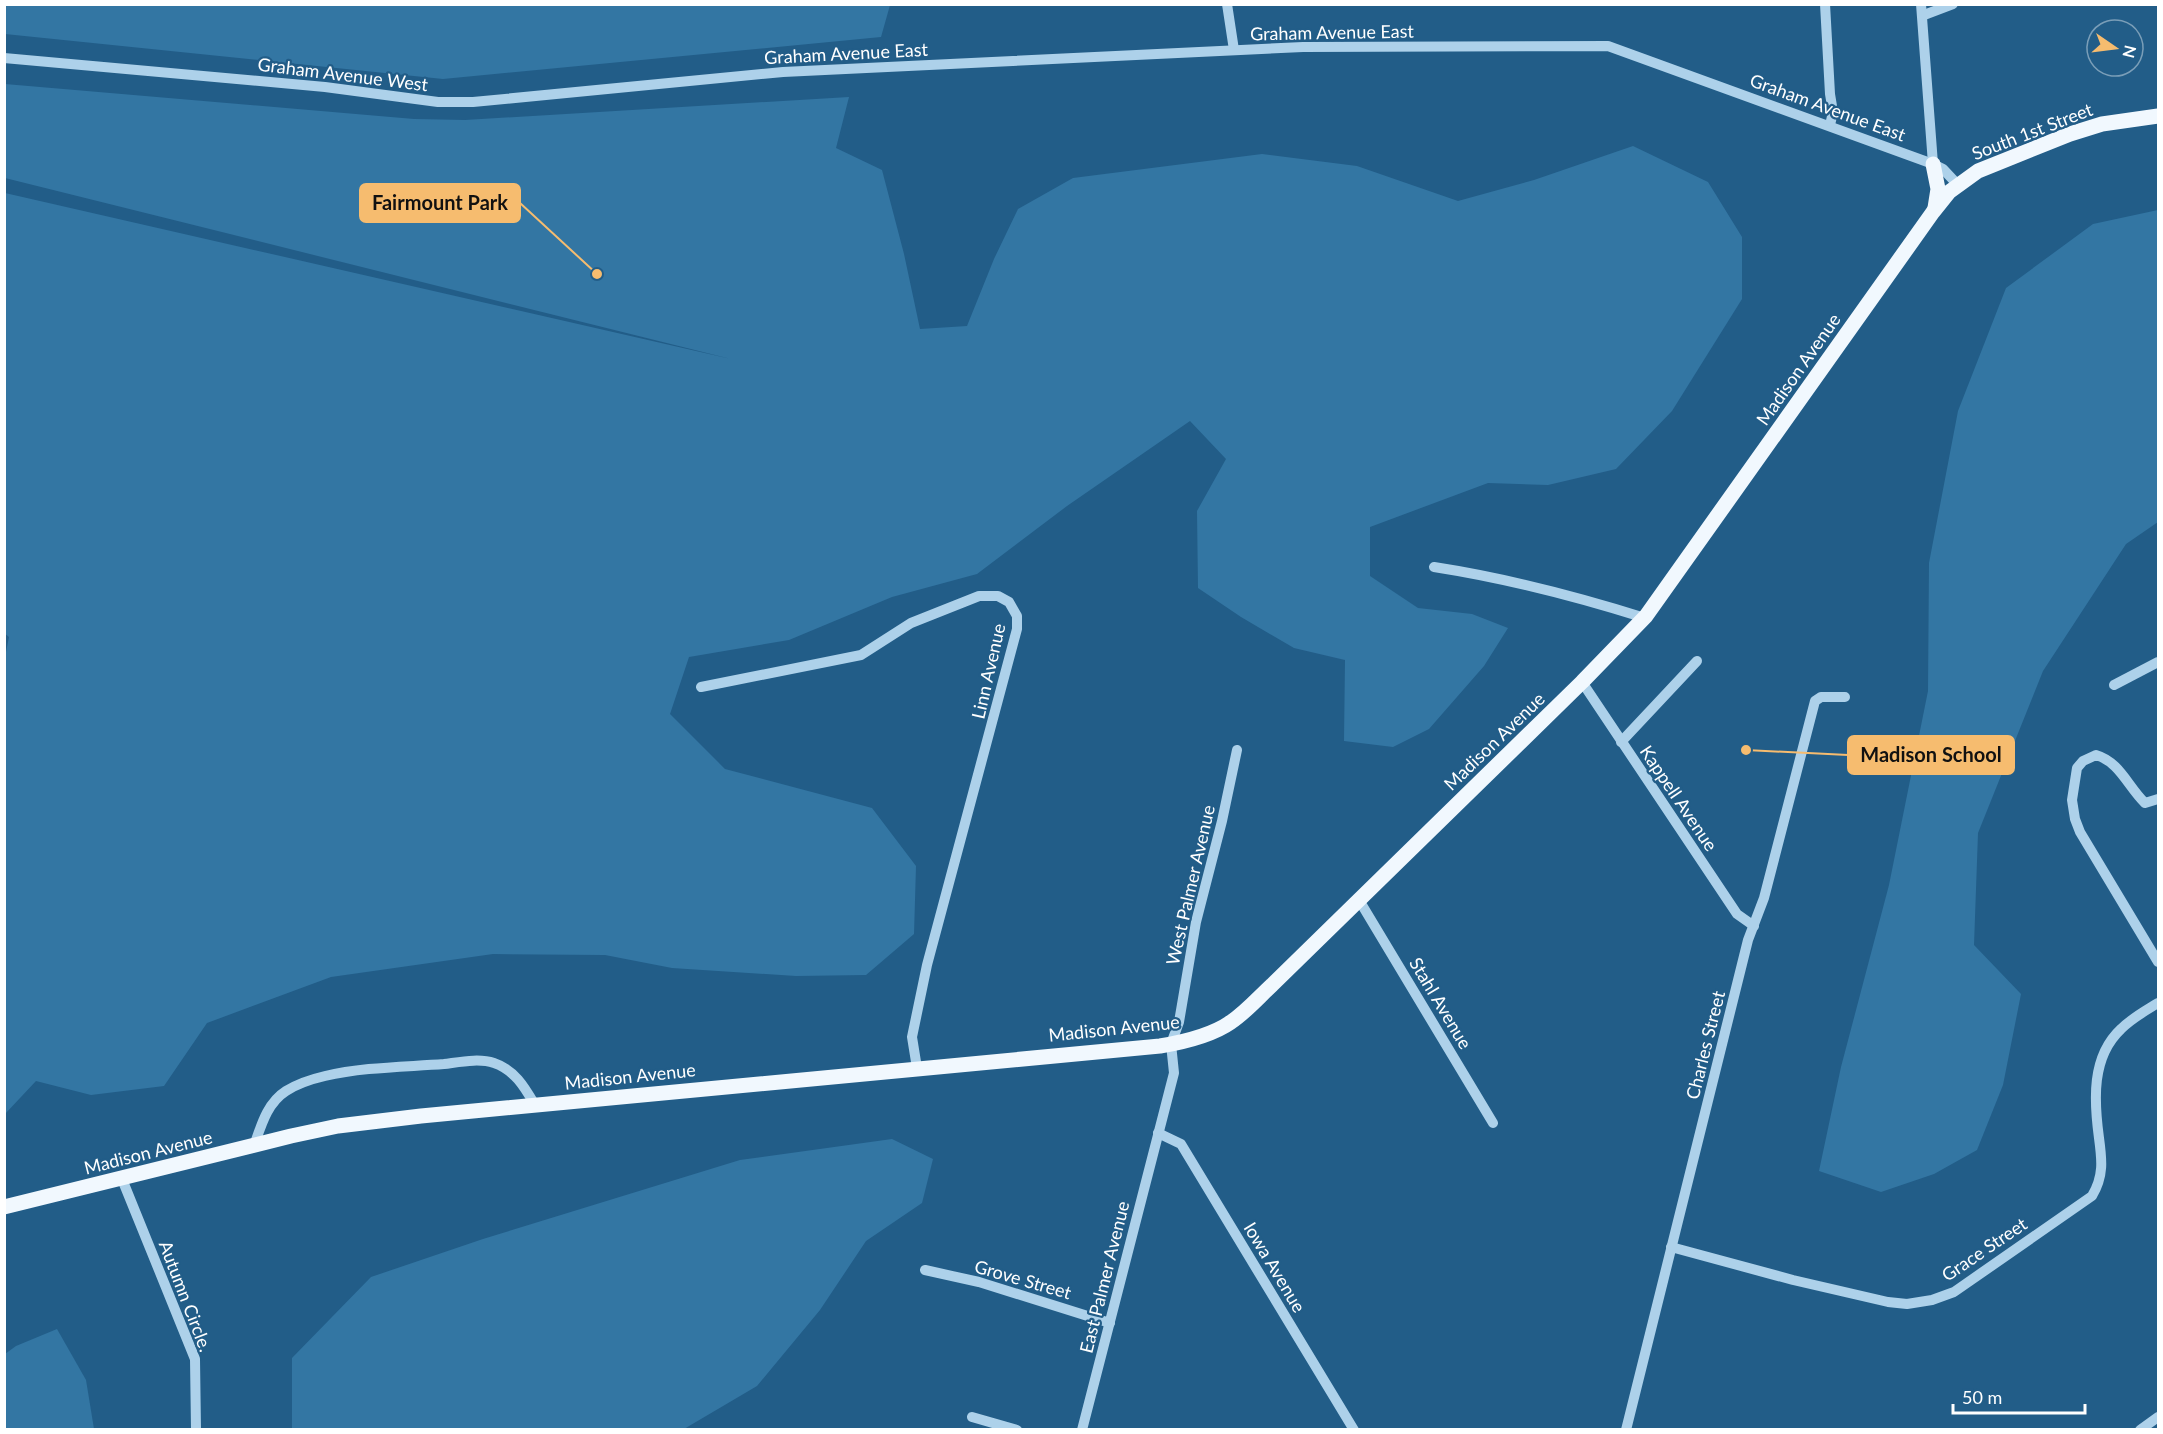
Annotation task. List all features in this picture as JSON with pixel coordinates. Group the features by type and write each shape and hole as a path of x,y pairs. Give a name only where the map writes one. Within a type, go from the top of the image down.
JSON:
{"main road":[{"name":"South 1st Street","path":"1958,185 1978,171 2070,134 2102,124 2158,116"},
{"path":"1933,164 1938,189 1935,209"},
{"name":"Madison Avenue","path":"4,1207 338,1126 1171,1044 1200,1036 1231,1022 1359,900 1645,618 1935,209 1958,185"}],"street":[{"path":"1227,4 1234,50"},
{"path":"1825,4 1833,112 1830,125"},
{"path":"1933,164 1922,10 1953,4"},
{"name":"Graham Avenue East","path":"677,81 783,72 1303,47 1608,46 1933,164 1943,169 1958,185"},
{"name":"Graham Avenue West","path":"4,58 318,86 438,102 473,102 563,95 677,81"},
{"path":"1434,567 1490,575 1645,618"},
{"name":"Linn Avenue","path":"701,687 861,655 911,623 979,596 998,596 1014,608 1017,616 1017,629 927,965 912,1037 917,1068"},
{"path":"1621,742 1697,661"},
{"path":"2114,685 2158,662"},
{"name":"Kappell Avenue","path":"1582,682 1737,914 1754,926"},
{"name":"Charles Street","path":"1626,1430 1748,940 1764,898 1815,701 1821,696 1845,697"},
{"name":"West Palmer Avenue","path":"1158,1133 1174,1073 1171,1044 1179,1022 1196,922 1222,821 1237,750"},
{"path":"2158,799 2145,803 2106,758 2096,755 2083,761 2077,768 2072,800 2079,832 2158,962"},
{"name":"Stahl Avenue","path":"1359,900 1493,1123"},
{"name":"Grace Street","path":"1671,1247 1793,1280 1888,1302 1907,1304 1932,1300 1954,1292 2092,1196 2099,1185 2103,1167 2095,1095 2100,1063 2118,1031 2132,1019 2158,1003"},
{"path":"254,1146 265,1116 275,1100 286,1091 328,1076 418,1065 494,1063 507,1069 520,1080 535,1105"},
{"name":"East Palmer Avenue","path":"1082,1430 1158,1133"},
{"name":"Iowa Avenue","path":"1158,1133 1181,1144 1354,1430"},
{"name":"Autumn Circle.","path":"122,1179 195,1359 196,1430"},
{"name":"Grove Street","path":"926,1270 979,1282 1110,1323"},
{"path":"972,1417 1017,1430"},
{"path":"2140,1430 2158,1417"}],"shaded area":[{"path":"4,5 890,5 881,37 443,79 5,34"},
{"path":"5,84 414,119 465,120 849,97 836,148 882,170 904,254 920,329 967,326 994,259 1018,209 1073,178 1262,154 1357,166 1458,201 1534,180 1633,146 1708,182 1742,237 1742,299 1672,411 1616,469 1548,485 1488,483 1370,527 1370,576 1418,608 1472,614 1508,628 1484,666 1429,729 1393,747 1344,741 1345,660 1294,648 1241,617 1198,588 1197,511 1226,459 1190,421 1067,506 977,574 892,597 789,640 689,657 670,714 725,769 872,808 916,866 914,934 866,975 796,976 672,968 605,955 493,954 331,977 207,1023 164,1086 91,1095 36,1081 5,1114 4,662 9,637 4,633 5,193 731,359 5,178"},
{"path":"2158,210 2158,522 2126,544 2043,671 1978,833 1974,945 2021,994 2003,1085 1977,1150 1934,1174 1881,1192 1819,1171 1841,1067 1889,885 1928,691 1929,563 1958,411 2006,288 2093,224"},
{"path":"892,1139 933,1159 922,1203 866,1241 820,1310 757,1386 684,1429 292,1429 292,1358 371,1277 483,1239 740,1160"},
{"path":"57,1329 86,1380 94,1429 5,1429 5,1354 16,1346"}],"place":[{"name":"Fairmount Park","path":"597,274"},
{"name":"Madison School","path":"1746,750"}]}
